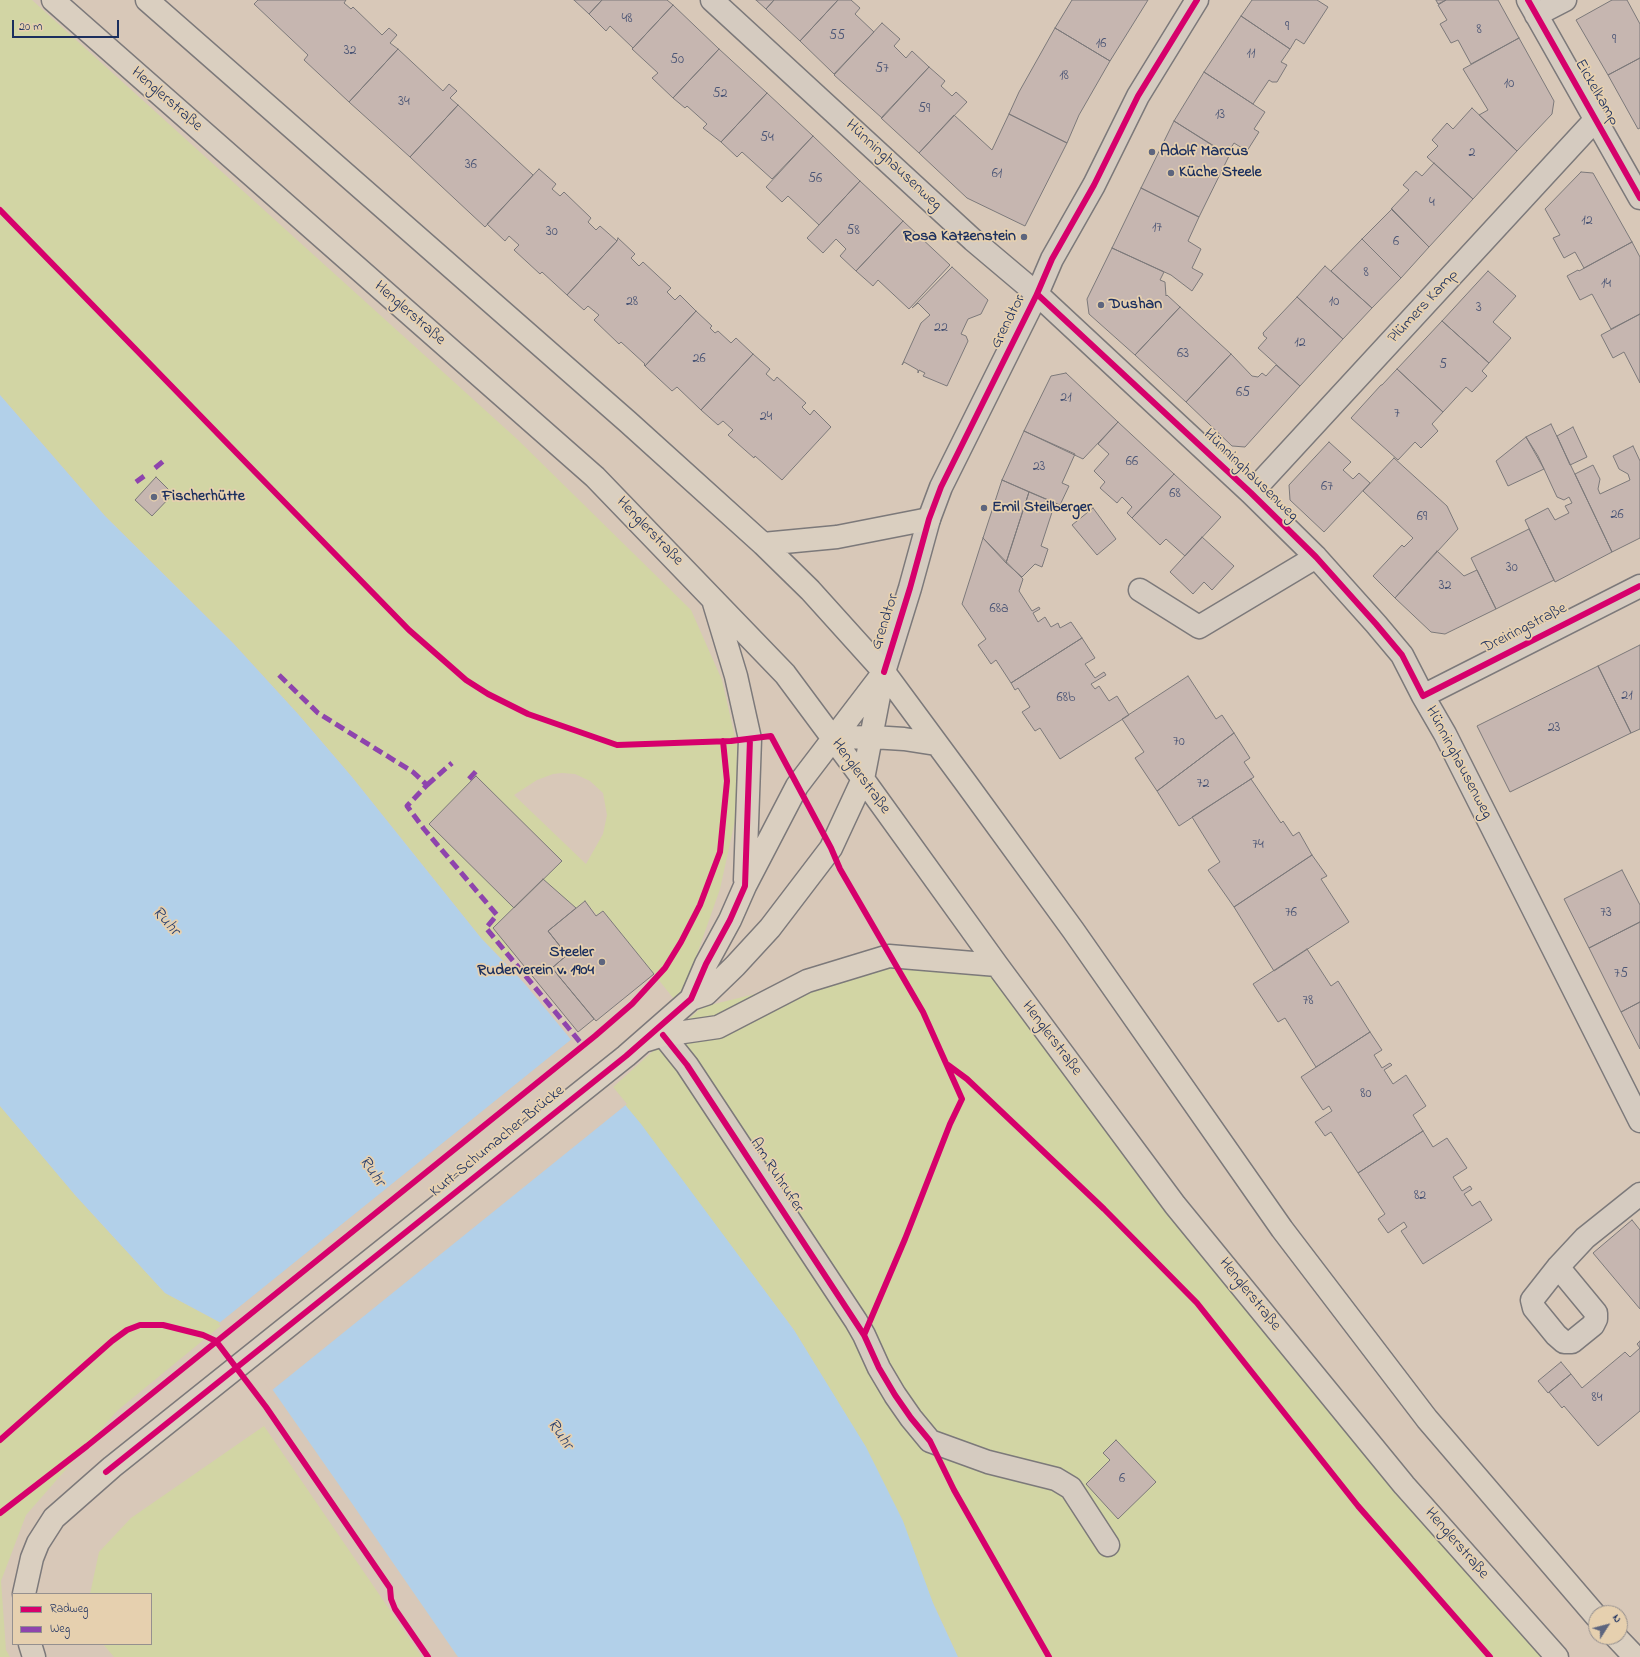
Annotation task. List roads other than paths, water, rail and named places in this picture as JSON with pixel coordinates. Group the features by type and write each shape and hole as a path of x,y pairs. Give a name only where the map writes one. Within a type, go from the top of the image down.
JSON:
{"main road":[{"name":"Henglerstraße","path":"53,0 595,477 785,674 863,779 996,965 1174,1205 1404,1485 1557,1657"},
{"path":"147,0 622,417 763,544 810,590 884,672 1073,930 1282,1229 1427,1419 1588,1607"},
{"path":"763,544 837,537 929,519"},
{"name":"Kurt-Schumacher-Brücke","path":"712,598 736,676 750,739 745,886"},
{"name":"Kurt-Schumacher-Brücke","path":"691,999 706,994 735,966 770,928 831,848 863,779 884,672"},
{"name":"Kurt-Schumacher-Brücke","path":"24,1593 32,1558 45,1530 54,1518 109,1470 617,1063 654,1037 691,999 706,964 730,920 745,886 797,786 832,738 884,672"},
{"path":"832,738 872,737 904,739 936,744"},
{"path":"654,1037 718,1027 807,981 890,956 996,965"},
{"path":"30,1645 34,1657"},
{"path":"1624,1645 1635,1657"}],"street":[{"name":"Hünninghausenweg","path":"712,0 973,240 1038,294 1251,494 1316,557 1402,655 1445,734 1640,1121"},
{"name":"Grendtor","path":"884,672 910,588 929,519 941,487 1038,294 1052,259 1094,184 1138,96 1197,0"},
{"name":"Eickelkamp","path":"1565,0 1532,8 1640,198"},
{"name":"Plümers Kamp","path":"1251,494 1596,119"},
{"path":"1140,590 1199,627 1316,557"},
{"name":"Dreiringstraße","path":"1423,696 1640,586"},
{"name":"Am Ruhrufer","path":"654,1037 687,1065 864,1335 879,1368 895,1395 930,1442 988,1462 1056,1479 1071,1488 1108,1545"},
{"path":"1558,1267 1585,1238 1640,1194"}],"water":[{"name":"Ruhr","path":"0,395 105,516 233,643 298,714 352,777 481,938 525,984 641,1124 794,1330 866,1447 903,1521 933,1603 958,1657 458,1657 270,1386 223,1324 165,1293 75,1195 0,1106"}],"place":[{"name":"Adolf Marcus","path":"1152,152"},
{"name":"Küche Steele","path":"1171,173"},
{"name":"Rosa Katzenstein","path":"1024,237"},
{"name":"Dushan","path":"1101,305"},
{"name":"Fischerhütte","path":"154,497"},
{"name":"Emil Steilberger","path":"984,508"},
{"name":"Steeler Ruderverein v. 1904","path":"602,962"}]}
